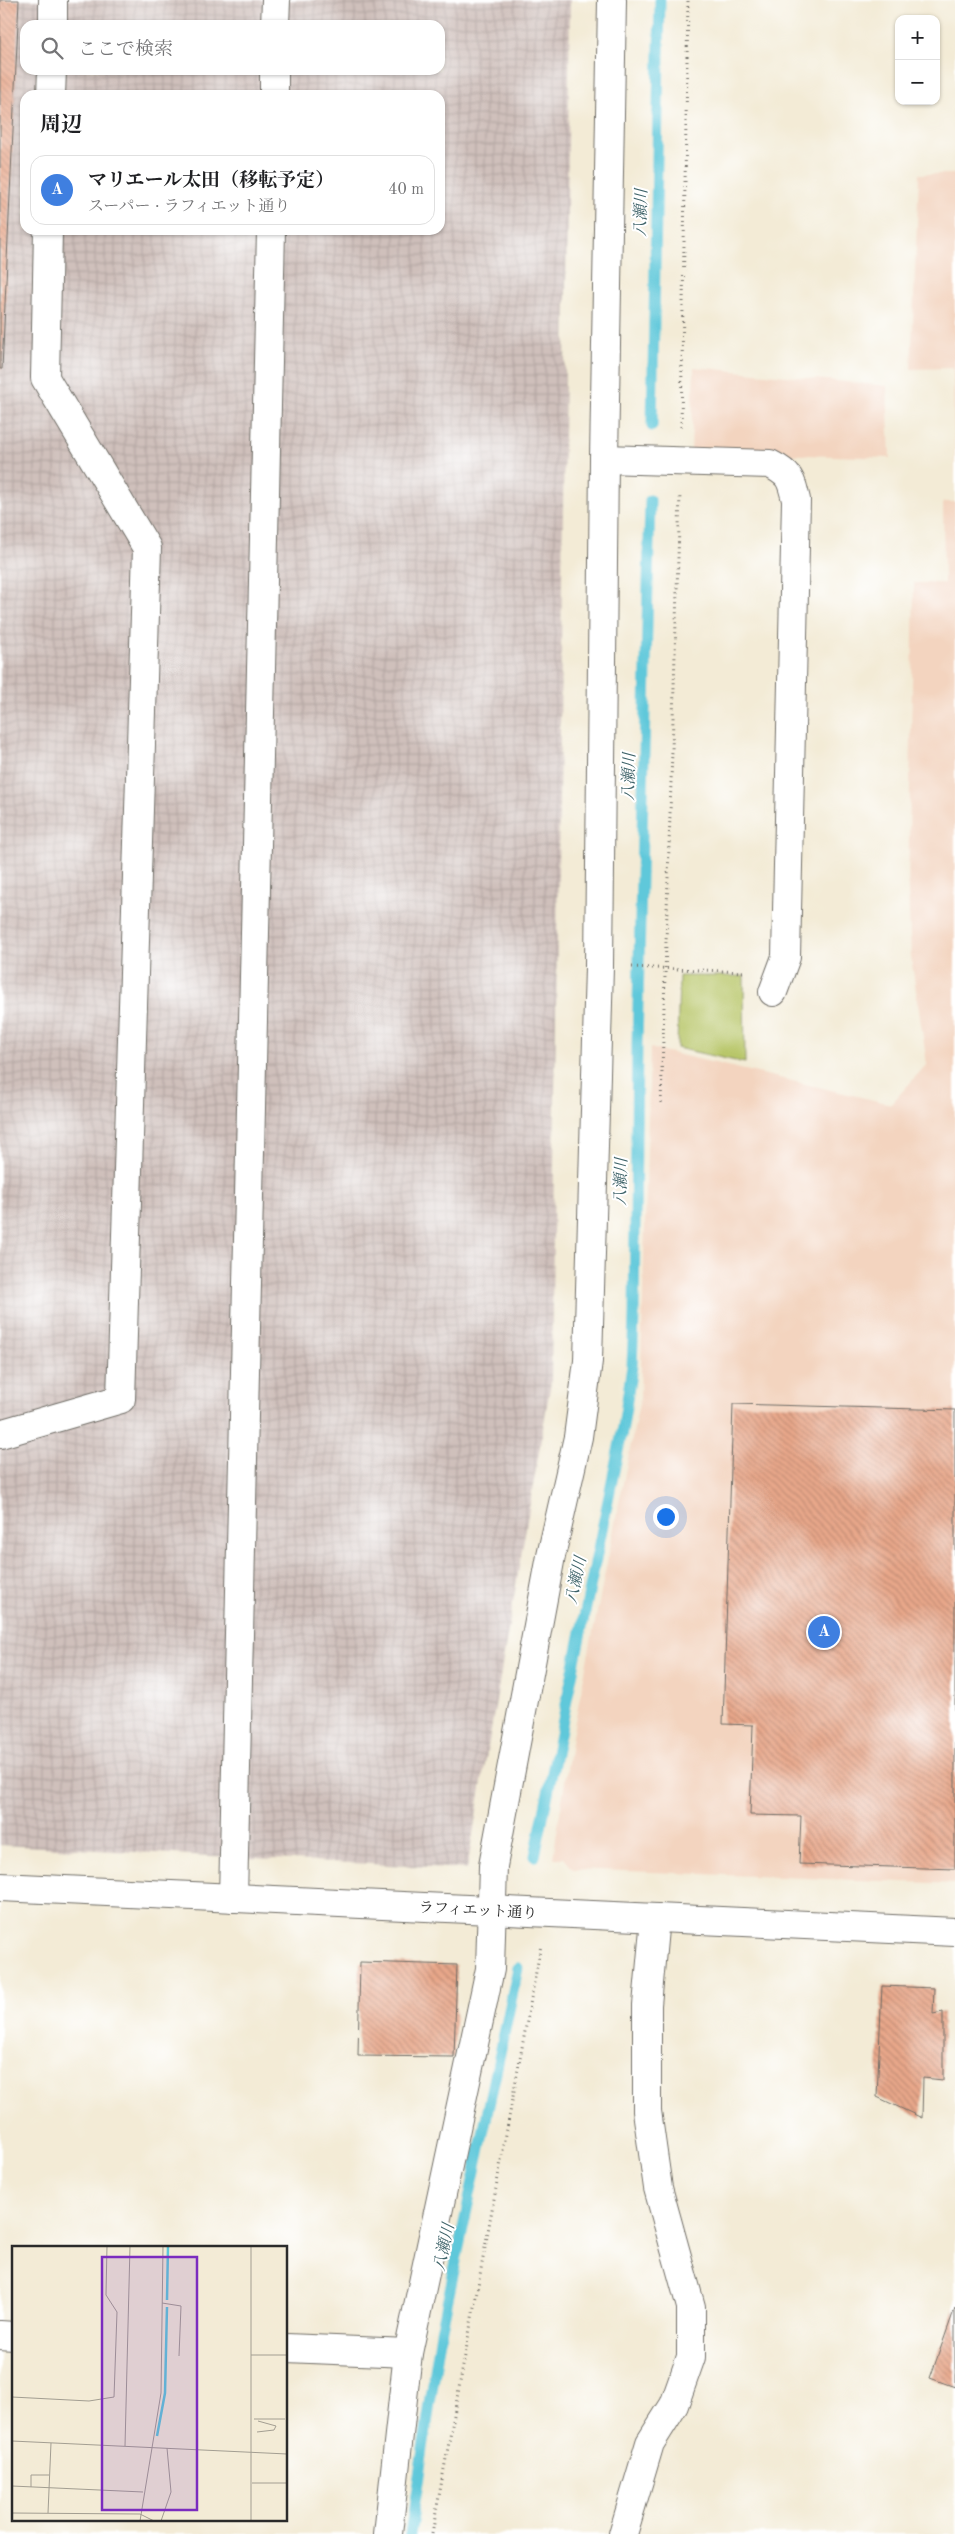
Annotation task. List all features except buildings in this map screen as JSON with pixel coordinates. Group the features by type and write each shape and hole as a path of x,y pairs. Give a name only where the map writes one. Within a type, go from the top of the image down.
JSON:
{"street":[{"path":"52,20 53,0"},
{"path":"276,0 276,20"},
{"path":"388,2534 408,2353 490,1969 493,1866 552,1556 578,1438 588,1362 599,966 604,459 612,0"},
{"path":"51,90 52,75"},
{"path":"274,75 274,90"},
{"path":"0,1434 121,1399 147,548 45,378 48,235"},
{"path":"233,1898 271,235"},
{"path":"604,459 770,464 785,472 792,483 796,500 786,957 773,992"},
{"name":"ラフィエット通り","path":"0,1887 955,1932"},
{"path":"623,2534 650,2443 674,2405 692,2357 692,2307 658,2188 647,2112 647,2005 655,1918"},
{"path":"288,2348 408,2353"}],"path":[{"path":"661,1103 680,461 688,0"},
{"path":"628,966 749,972"},
{"path":"432,2534 542,1937"}],"shaded area":[{"path":"0,0 570,0 551,1382 467,1869 0,1845"},
{"path":"919,174 955,174 955,493 953,368 911,369"},
{"path":"694,367 887,386 890,458 691,451"},
{"path":"943,502 955,502 955,1884 573,1869 564,1858 553,1858 572,1736 640,1399 650,1048 891,1104 927,1064 911,957 908,889 914,583 944,583"}],"green space":[{"path":"679,976 744,976 745,1063 677,1048"}],"waterway":[{"name":"八瀬川","path":"652,426 660,0"},
{"name":"八瀬川","path":"535,1856 623,1427 632,1366 637,1046 650,500"},
{"name":"八瀬川","path":"410,2534 441,2332 518,1968"}],"place":[{"name":"マリエール太田（移転予定）","path":"824,1632"}]}
